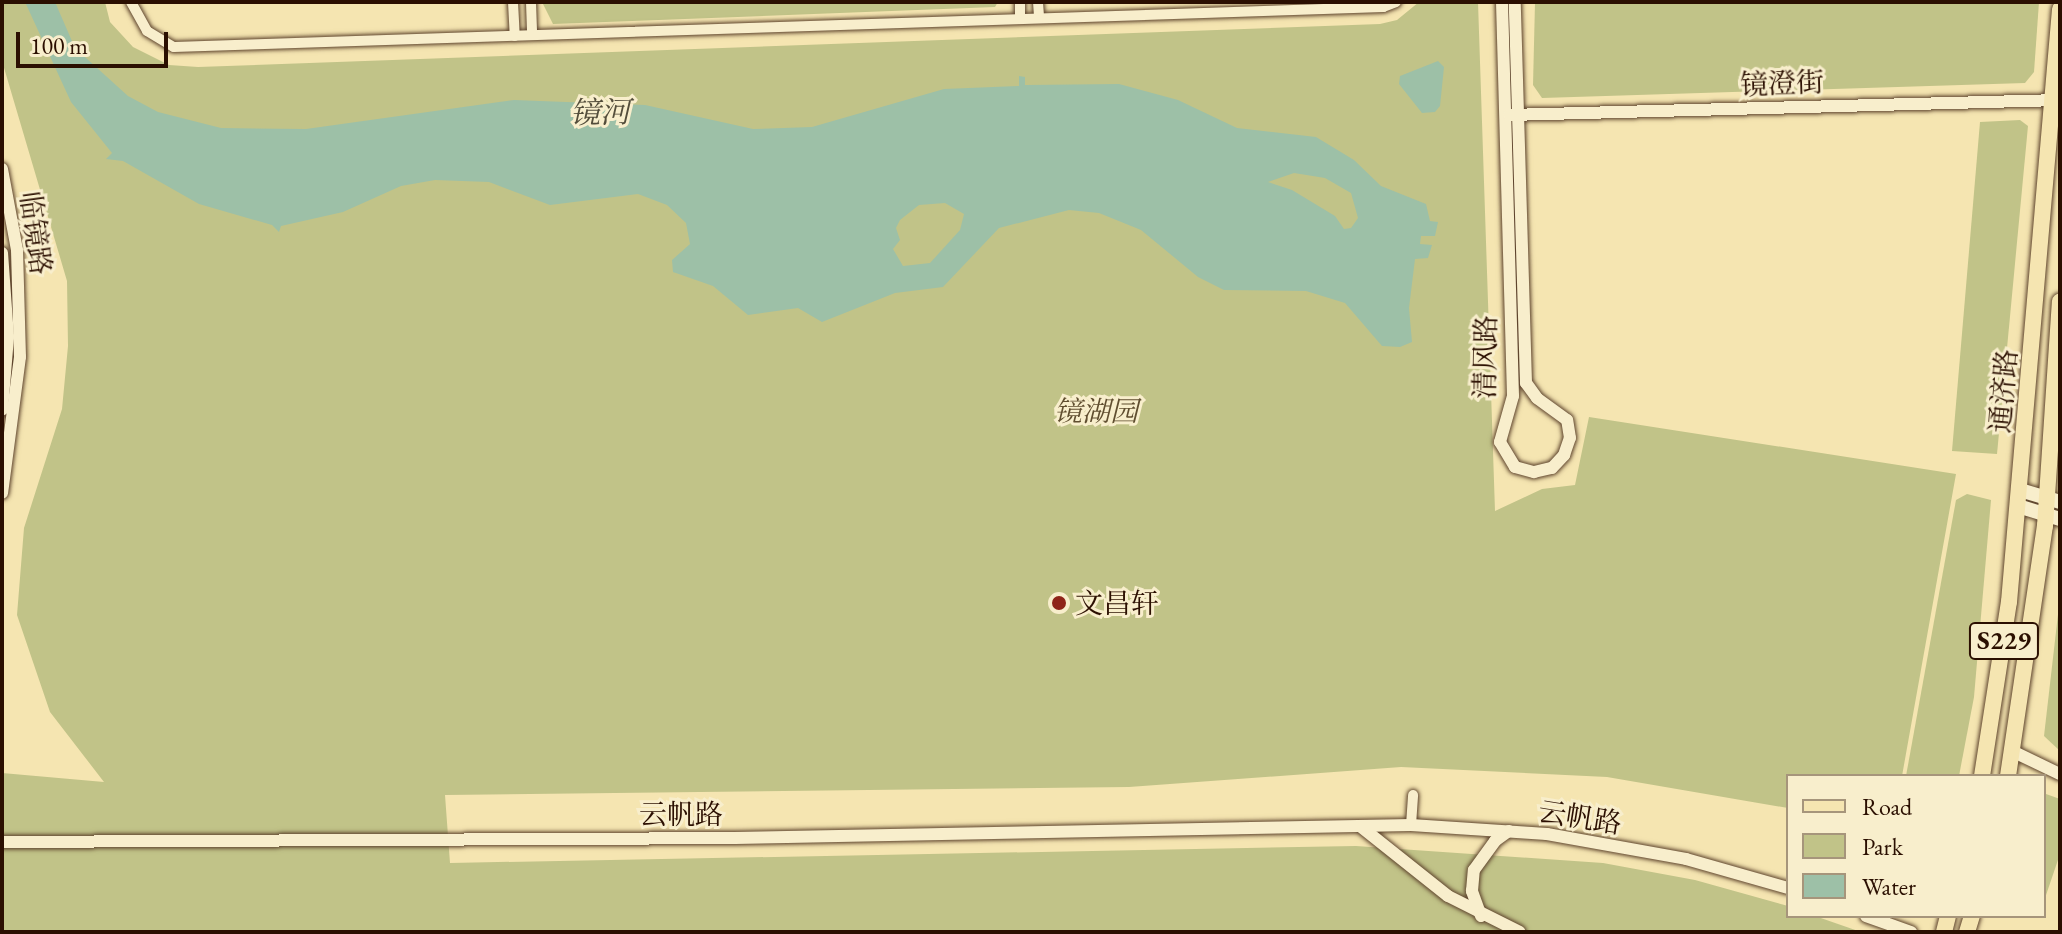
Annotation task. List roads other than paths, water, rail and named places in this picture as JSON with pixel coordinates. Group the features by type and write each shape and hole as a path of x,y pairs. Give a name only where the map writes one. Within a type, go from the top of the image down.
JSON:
{"main road":[{"name":"通济路","path":"1982,774 2003,656 2056,101 2060,9"},
{"name":"通济路","path":"2008,774 2053,508 2060,312"},
{"path":"2019,498 2053,508"}],"street":[{"path":"131,2 147,31 174,47 1383,7 1396,2"},
{"path":"513,2 515,36"},
{"path":"531,2 532,35"},
{"path":"1020,2 1020,19"},
{"path":"1038,2 1039,18"},
{"name":"清风路","path":"1502,2 1512,115 1526,383 1537,398 1567,420 1570,438 1564,455 1552,468 1534,472 1515,467 1500,442 1513,396 1512,115 1515,2"},
{"name":"镜澄街","path":"1512,115 2056,101"},
{"name":"临镜路","path":"2,169 17,250 20,357 2,493"},
{"name":"临镜路","path":"2,253 8,337 2,410"},
{"path":"2014,752 2060,774"},
{"path":"1411,825 1413,795"},
{"name":"云帆路","path":"2,842 1411,825 1509,831 1686,859 1786,887"},
{"path":"1360,826 1448,896 1481,916 1520,932"},
{"path":"1481,916 1472,891 1474,870 1495,841 1509,831"},
{"path":"535,852 537,837"},
{"path":"1872,918 1911,932"}],"water":[{"name":"镜河","path":"25,2 55,2 75,48 128,96 158,112 221,128 306,129 514,100 645,105 753,129 812,127 944,89 1019,86 1019,76 1025,77 1025,85 1119,84 1178,100 1237,128 1316,137 1354,160 1381,186 1426,204 1430,221 1438,222 1435,236 1421,236 1420,244 1432,245 1428,258 1415,259 1409,308 1412,342 1400,347 1382,346 1345,303 1306,291 1224,290 1198,277 1141,230 1099,213 1069,210 999,228 943,287 895,293 822,322 798,308 748,315 713,286 673,272 672,260 690,244 686,223 667,205 638,194 550,205 489,182 435,180 401,186 343,212 281,226 279,232 272,225 199,204 123,161 106,159 112,153 71,102","holes":["1294,173 1325,178 1351,193 1358,218 1351,228 1344,229 1335,216 1292,190 1268,182","945,203 964,214 960,230 930,263 903,266 893,249 900,240 896,228 900,220 919,205"]},
{"path":"1438,61 1444,67 1440,106 1435,112 1422,113 1399,84 1400,76"}],"place":[{"name":"文昌轩","path":"1059,603"}],"park label":[{"name":"镜湖园","path":"1096,411"}]}
